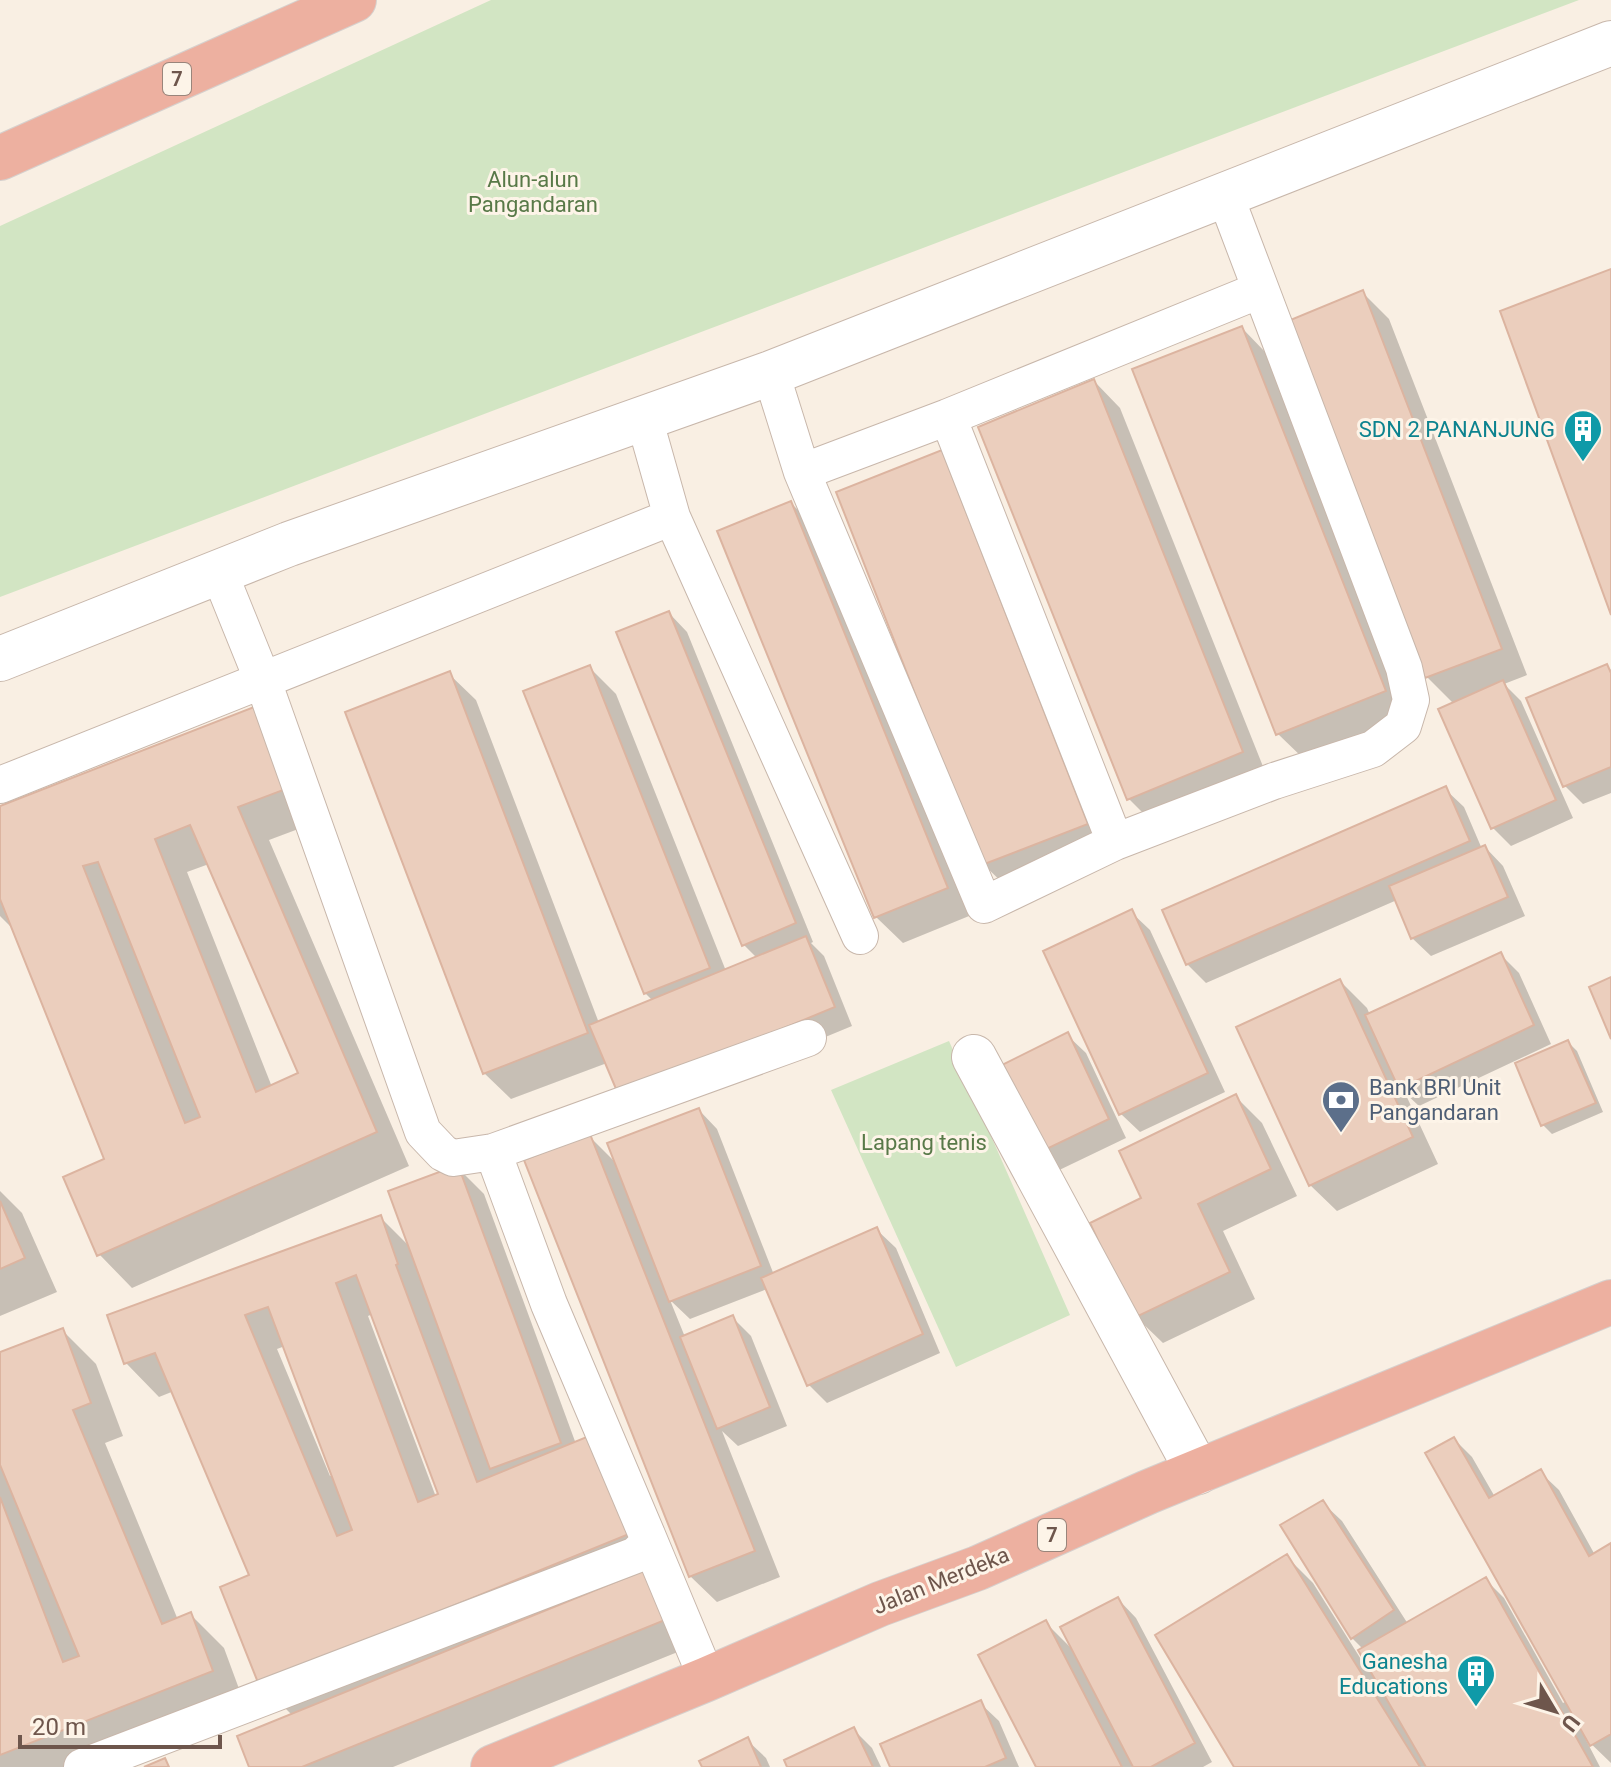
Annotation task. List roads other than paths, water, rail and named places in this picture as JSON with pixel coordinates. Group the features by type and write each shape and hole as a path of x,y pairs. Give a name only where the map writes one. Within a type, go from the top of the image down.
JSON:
{"highway":[{"name":"7","path":"0,158 354,0"},
{"name":"Jalan Merdeka","path":"493,1767 880,1604 978,1568 1148,1492 1611,1302"}],"street":[{"path":"0,659 304,539 771,373 1611,43"},
{"path":"974,1057 1198,1472"}],"lane":[{"path":"771,373 802,472 984,905 1115,842 1274,781 1373,749 1403,726 1411,700 1404,668 1225,195"},
{"path":"802,472 948,417 1260,290"},
{"path":"948,417 1115,842"},
{"path":"644,418 672,517 860,936"},
{"path":"0,785 672,517"},
{"path":"219,572 263,681 423,1132 443,1153 453,1158 493,1152 808,1038"},
{"path":"493,1152 549,1304 707,1679"},
{"path":"82,1767 636,1555 645,1546 647,1535"}],"place":[{"name":"SDN 2 PANANJUNG","path":"1583,463"},
{"name":"Bank BRI Unit Pangandaran","path":"1341,1134"},
{"name":"Ganesha Educations","path":"1476,1708"}],"park label":[{"name":"Alun-alun Pangandaran","path":"533,192"},
{"name":"Lapang tenis","path":"924,1142"}]}
